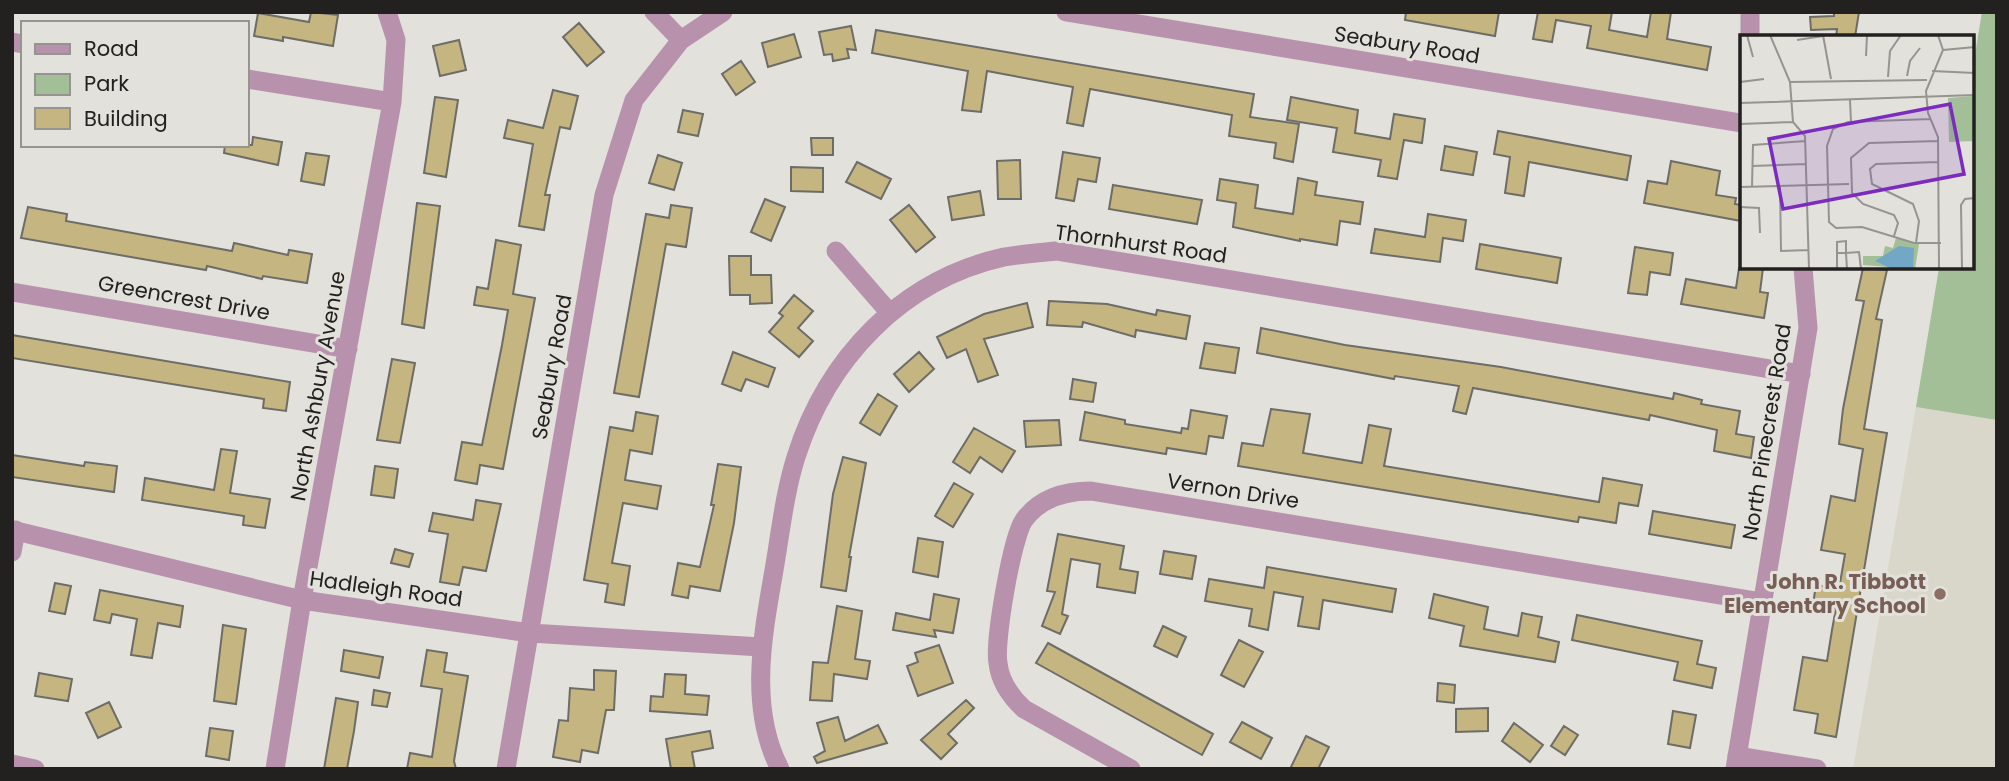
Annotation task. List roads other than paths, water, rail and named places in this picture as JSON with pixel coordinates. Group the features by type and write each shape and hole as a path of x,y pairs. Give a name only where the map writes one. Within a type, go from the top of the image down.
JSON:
{"street":[{"name":"North Ashbury Avenue","path":"275,769 302,600 392,102 396,40 387,12"},
{"path":"654,12 681,40"},
{"name":"Seabury Road","path":"506,769 604,195 634,100 681,40 723,12"},
{"name":"Seabury Road","path":"1066,12 1740,123"},
{"path":"1750,12 1750,35"},
{"path":"248,79 392,102"},
{"path":"836,251 889,312"},
{"name":"Thornhurst Road","path":"780,769 774,756 765,716 761,647 789,489 803,436 832,376 850,351 889,312 936,284 981,264 1004,257 1056,251 1801,374"},
{"name":"North Pinecrest Road","path":"1736,762 1808,328 1803,270"},
{"name":"Greencrest Drive","path":"12,292 348,349"},
{"name":"Vernon Drive","path":"1131,769 1024,709 1010,695 1000,673 998,645 1017,532 1035,509 1057,495 1091,491 1762,602"},
{"path":"12,552 14,530"},
{"name":"Hadleigh Road","path":"14,530 302,600 530,633 761,647"},
{"path":"1736,762 1817,769"},
{"path":"12,764 35,769"}],"place":[{"name":"John R. Tibbott Elementary School","path":"1940,594"}]}
